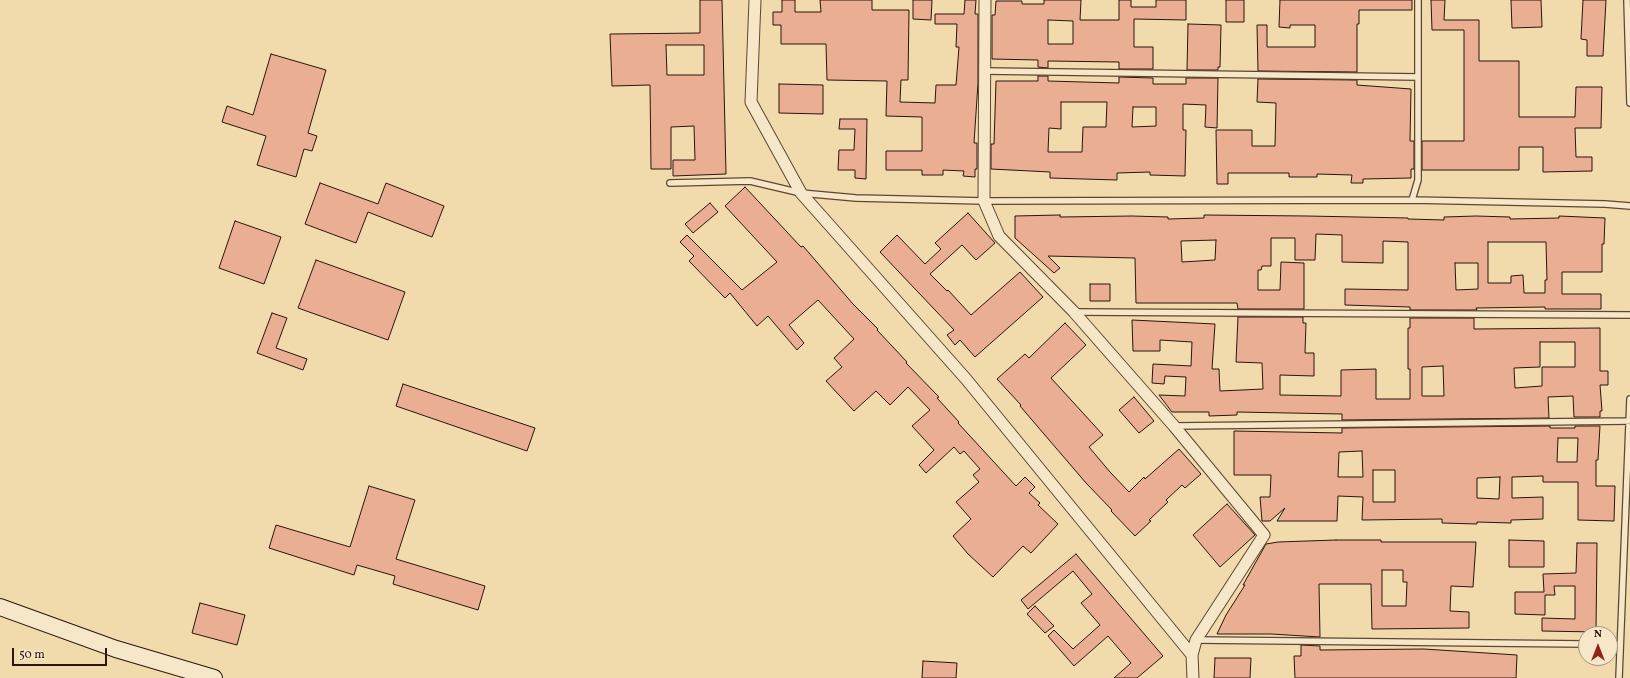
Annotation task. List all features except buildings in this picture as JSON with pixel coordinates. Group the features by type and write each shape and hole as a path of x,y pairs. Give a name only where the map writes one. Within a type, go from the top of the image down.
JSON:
{"street":[{"path":"755,0 751,102 801,193 966,379 1192,655"},
{"path":"985,0 984,201 999,236 1074,312 1174,426 1264,535 1196,640 1192,655 1193,678"},
{"path":"0,607 116,649 214,678"}],"lane":[{"path":"1412,200 1418,180 1418,0"},
{"path":"1627,0 1630,103"},
{"path":"984,71 1418,77"},
{"path":"670,183 750,181 801,193 856,198 984,201 1412,200 1605,204 1630,206"},
{"path":"1074,312 1630,315"},
{"path":"1619,678 1619,645 1630,399"},
{"path":"1174,426 1630,421"},
{"path":"1196,640 1578,644"}]}
